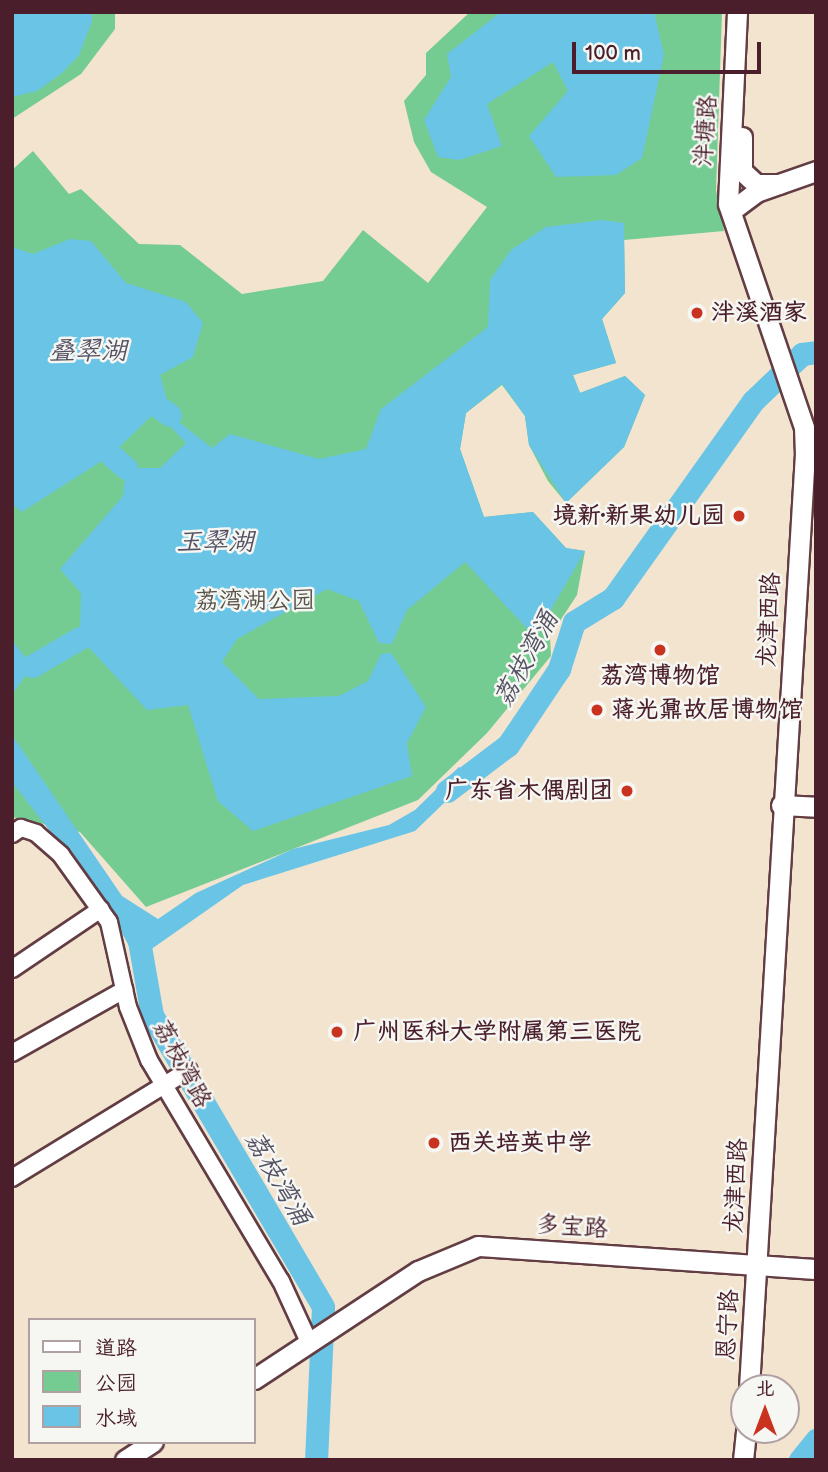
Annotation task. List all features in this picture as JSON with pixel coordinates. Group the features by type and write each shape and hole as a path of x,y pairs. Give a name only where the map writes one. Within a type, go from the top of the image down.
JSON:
{"street":[{"name":"泮塘路","path":"735,215 727,162 737,12"},
{"path":"735,215 750,12"},
{"path":"740,160 757,184 779,184"},
{"path":"735,215 779,184 816,170"},
{"name":"龙津西路","path":"735,215 799,412 804,480 781,806 756,1265"},
{"path":"781,806 816,807"},
{"name":"荔枝湾路","path":"12,834 21,828 36,832 75,869 100,909 124,990 163,1084 281,1281 309,1342"},
{"path":"12,969 100,909"},
{"path":"12,1053 124,990"},
{"path":"12,1178 189,1070"},
{"name":"多宝路","path":"309,1342 433,1263 478,1247 816,1269"},
{"name":"恩宁路","path":"750,1374 756,1265"},
{"path":"256,1377 309,1342"},
{"path":"125,1460 150,1444"}],"green space":[{"path":"12,12 115,12 115,29 81,74 12,119"},
{"name":"荔湾湖公园","path":"470,12 722,12 716,190 724,231 624,240 625,293 602,319 616,363 573,375 580,393 625,376 645,395 624,447 566,503 548,481 529,445 525,416 502,385 466,413 460,449 484,517 533,512 566,548 585,551 577,595 550,636 551,656 487,733 418,800 146,907 80,832 12,817 12,170 33,151 69,194 81,189 139,244 180,245 242,294 323,281 363,230 428,283 487,207 431,172 414,142 404,101 426,75 426,53"}],"water":[{"path":"12,12 92,12 92,21 79,55 62,73 37,91 12,97"},
{"path":"501,12 654,12 664,55 642,158 616,175 556,177 529,136 568,91 553,62 487,104 502,146 459,160 438,157 424,120 451,77 447,54"},
{"name":"玉翠湖","path":"602,220 624,223 625,293 602,319 616,363 573,375 580,393 625,376 645,395 624,447 566,503 529,445 525,416 502,384 466,413 460,449 484,517 533,512 566,548 585,551 535,637 465,562 407,610 392,644 379,643 359,601 327,589 237,639 222,662 259,699 339,696 368,681 381,654 391,653 426,707 407,743 412,776 253,831 218,801 188,705 147,710 80,638 81,593 60,569 123,496 126,468 160,468 186,443 170,426 170,415 212,448 230,434 319,459 366,449 381,409 488,327 490,280 511,250 546,227"},
{"name":"叠翠湖","path":"70,239 91,241 126,283 186,302 203,323 193,357 160,375 167,401 111,455 22,512 12,504 12,247 33,254"},
{"path":"12,640 32,666 12,695"},
{"path":"12,735 122,896 158,919 196,893 293,849 389,825 415,810 459,767 473,775 415,831 243,885 150,950 130,948 107,905 12,782"}],"waterway":[{"name":"荔枝湾涌","path":"447,791 508,745 559,669 574,622 613,598 753,401 802,354 816,352"},
{"path":"160,408 170,415"},
{"path":"111,455 126,468"},
{"path":"32,666 80,638"},
{"name":"荔枝湾涌","path":"138,935 152,1015 323,1307 316,1460"},
{"name":"荔枝湾涌","path":"800,1460 816,1440"}],"place":[{"name":"泮溪酒家","path":"697,313"},
{"name":"境新·新果幼儿园","path":"739,516"},
{"name":"荔湾博物馆","path":"660,650"},
{"name":"蒋光鼐故居博物馆","path":"597,710"},
{"name":"广东省木偶剧团","path":"627,791"},
{"name":"广州医科大学附属第三医院","path":"337,1032"},
{"name":"西关培英中学","path":"434,1143"}]}
